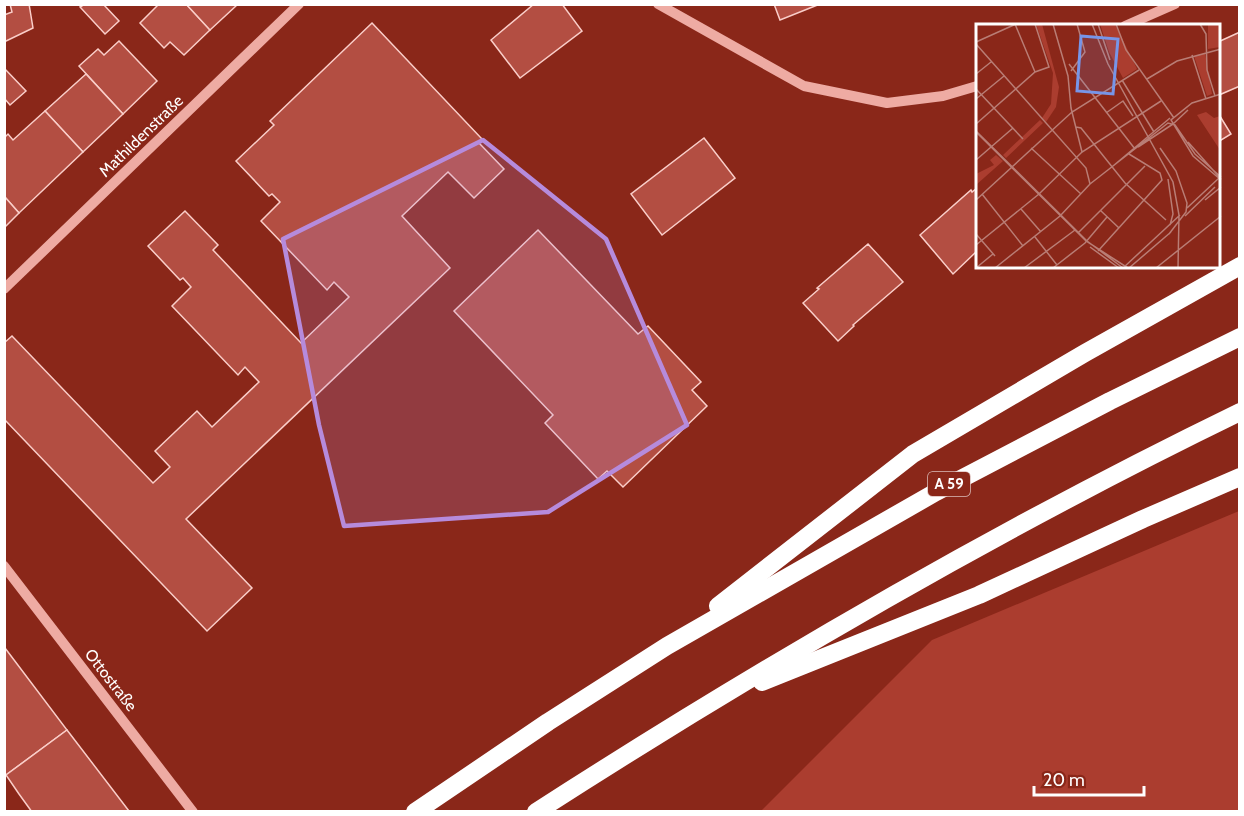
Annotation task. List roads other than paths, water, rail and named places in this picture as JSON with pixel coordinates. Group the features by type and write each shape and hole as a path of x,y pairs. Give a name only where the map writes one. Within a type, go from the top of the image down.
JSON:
{"highway":[{"path":"667,646 913,454 1085,352 1239,267"},
{"name":"A 59","path":"420,808 667,646 936,492 1110,400 1239,337"},
{"path":"536,812 705,705 965,554 1127,467 1239,412"},
{"path":"705,705 979,595 1239,477"}],"street":[{"name":"Mathildenstraße","path":"4,289 299,4"},
{"path":"658,4 804,86 887,103 943,96 976,86"},
{"path":"1130,24 1175,4"},
{"name":"Ottostraße","path":"4,566 193,812"}]}
